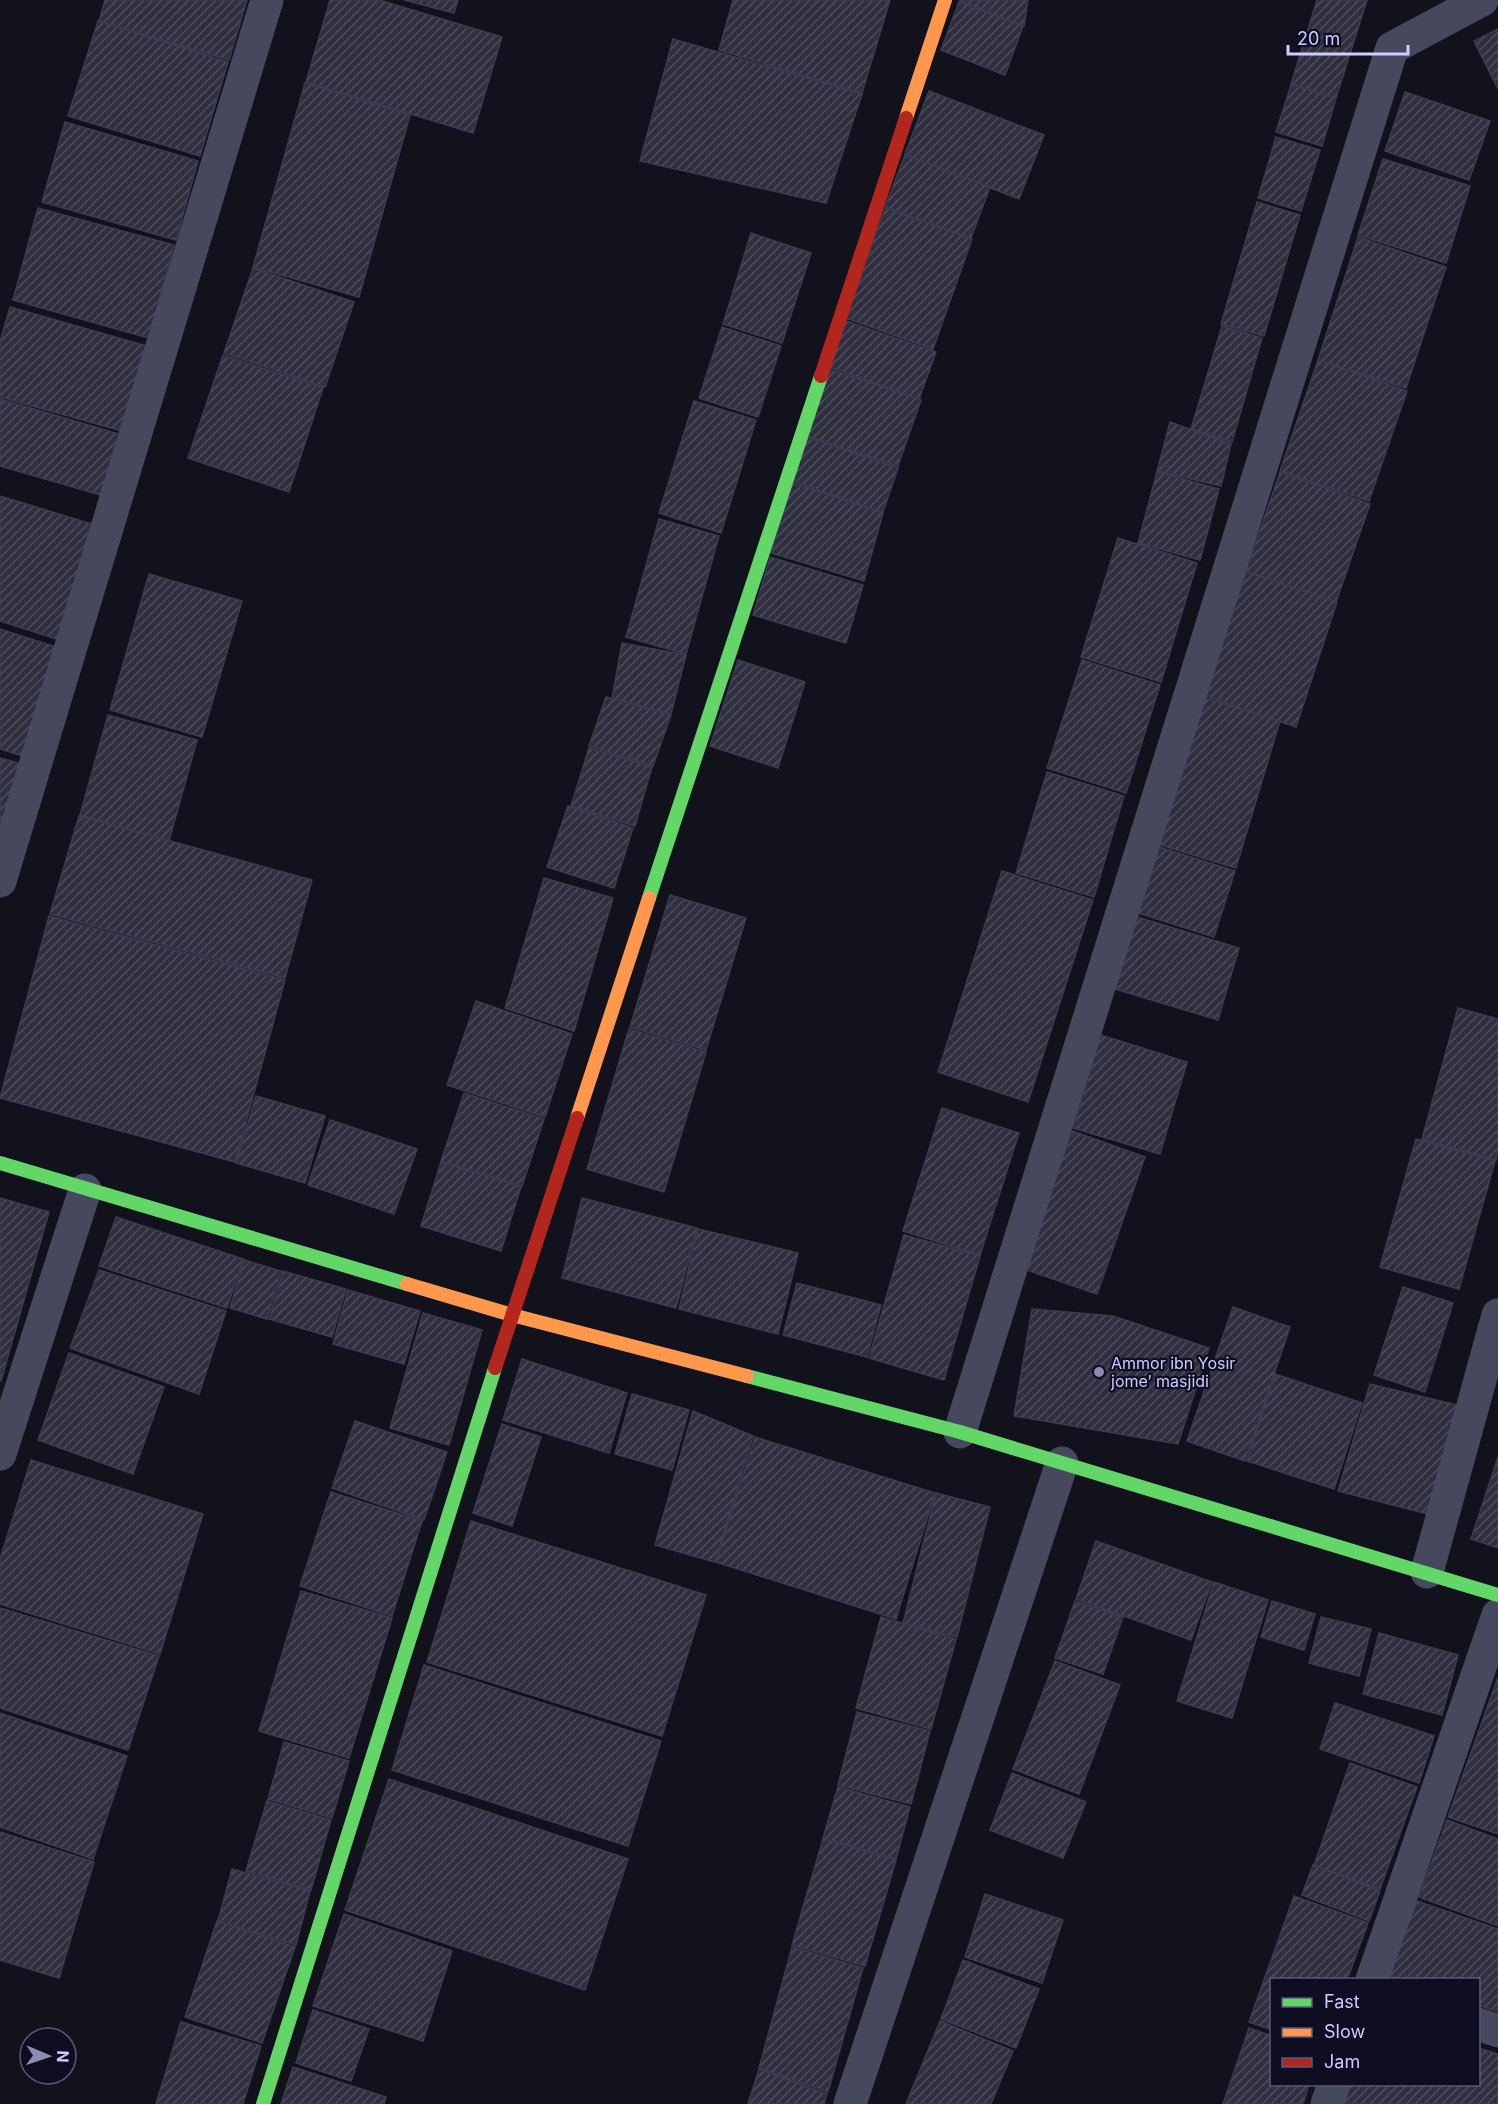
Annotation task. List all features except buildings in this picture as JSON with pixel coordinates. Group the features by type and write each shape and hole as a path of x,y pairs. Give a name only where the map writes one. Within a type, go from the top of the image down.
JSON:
{"street":[{"path":"0,881 267,0"},
{"path":"263,2104 512,1315 945,0"},
{"path":"960,1432 1392,48 1482,0"},
{"path":"0,1163 512,1315 960,1432 1498,1595"},
{"path":"0,1454 85,1190"},
{"path":"1427,1572 1498,1315"},
{"path":"850,2104 1062,1463"},
{"path":"1373,1978 1498,1616"},
{"path":"1480,2024 1498,2031"},
{"path":"1327,2104 1334,2086"}],"traffic: fast":[{"path":"649,898 821,376"},
{"path":"0,1163 407,1284"},
{"path":"263,2104 495,1368"},
{"path":"747,1376 960,1432 1498,1595"}],"traffic: slow":[{"path":"906,118 945,0"},
{"path":"577,1118 649,898"},
{"path":"407,1284 512,1315 747,1376"}],"traffic: jam":[{"path":"821,376 906,118"},
{"path":"495,1368 577,1118"}],"place":[{"name":"Ammor ibn Yosir jome’ masjidi","path":"1099,1372"}]}
